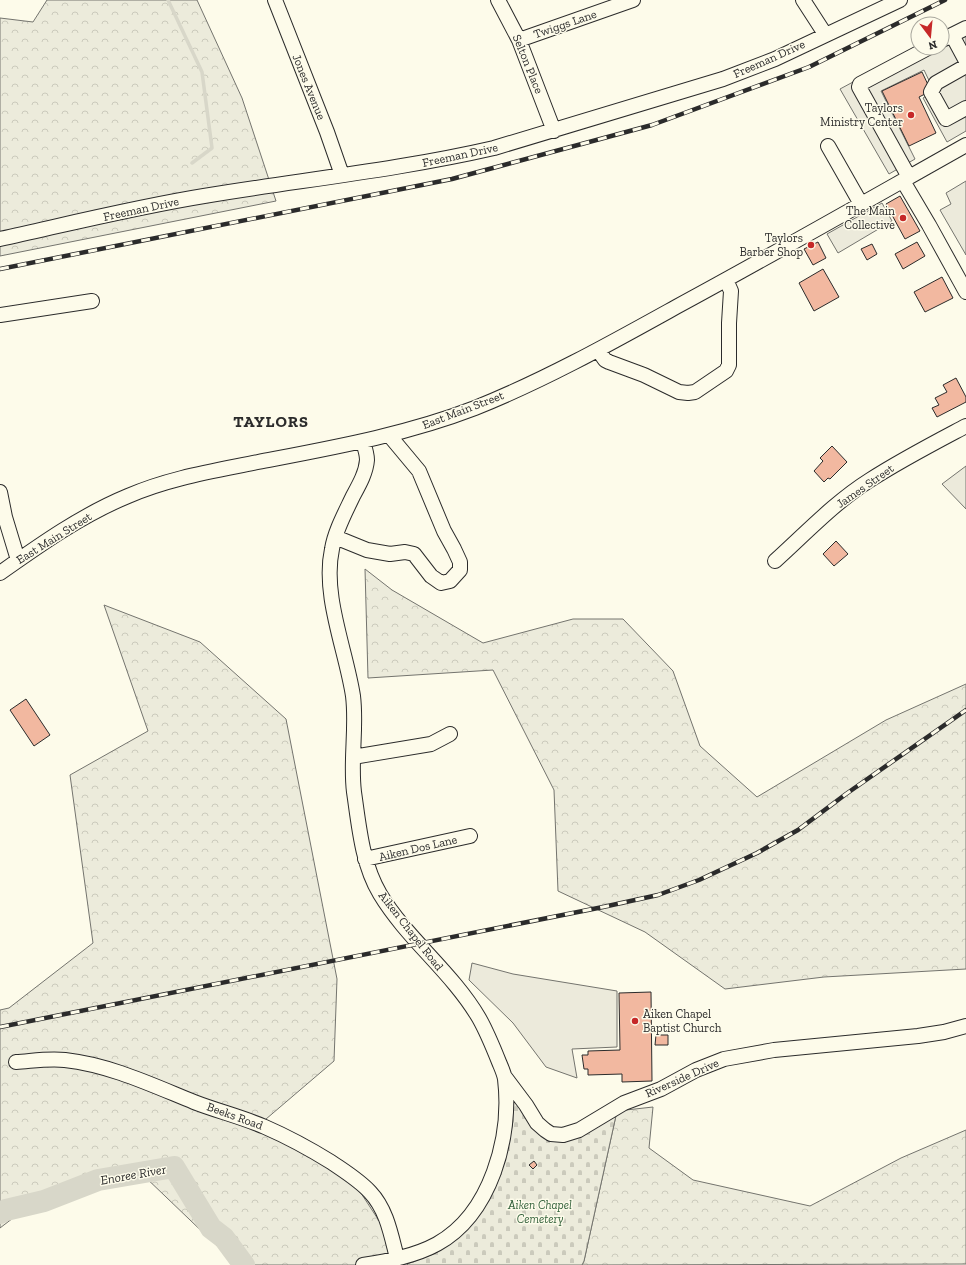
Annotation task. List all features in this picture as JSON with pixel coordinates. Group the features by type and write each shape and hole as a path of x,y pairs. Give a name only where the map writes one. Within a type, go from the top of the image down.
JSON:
{"street":[{"name":"Jones Avenue","path":"275,0 327,132 342,175"},
{"name":"Selton Place","path":"498,0 519,40 554,131"},
{"name":"Twiggs Lane","path":"519,40 633,0"},
{"path":"803,0 825,34"},
{"name":"Freeman Drive","path":"0,239 203,196 376,171 494,148 723,79 775,59 825,34 900,0"},
{"path":"950,36 966,28"},
{"path":"950,42 966,61"},
{"path":"913,56 860,84 859,87 966,292"},
{"path":"966,66 936,83 931,92 946,119 966,108"},
{"name":"East Main Street","path":"0,573 78,520 143,490 182,478 363,442 421,427 474,409 598,350 966,145"},
{"path":"828,146 861,204"},
{"path":"598,350 605,360 609,362 644,375 679,392 695,392 726,371 729,365 731,291 726,280"},
{"path":"0,315 92,301"},
{"name":"James Street","path":"775,561 835,506 869,480 924,448 966,426"},
{"path":"335,537 367,550 390,554 405,552 414,554 431,576 441,583 450,581 460,570 460,562 444,531 419,471 389,435"},
{"name":"Aiken Chapel Road","path":"363,442 367,458 365,471 335,537 331,556 330,582 352,696 353,783 365,860 381,895 418,944 455,986 479,1018 505,1077 506,1113 503,1142 489,1183 480,1199 462,1224 448,1237 425,1250 363,1265"},
{"path":"0,492 5,517 18,560"},
{"path":"353,757 431,744 450,734"},
{"name":"Aiken Dos Lane","path":"365,860 470,836"},
{"name":"Riverside Drive","path":"505,1077 526,1105 537,1123 551,1134 563,1135 579,1130 624,1103 662,1089 696,1070 724,1060 774,1050 918,1036 944,1032 966,1026"},
{"name":"Beeks Road","path":"16,1062 64,1060 107,1069 264,1126 288,1137 340,1168 370,1192 386,1218 397,1258"}],"green space":[{"path":"47,0 197,0 242,98 276,201 0,256 0,18 33,22"},
{"path":"365,569 392,590 483,643 573,619 623,619 673,671 700,746 757,797 886,720 966,684 966,969 824,977 725,989 645,932 558,891 554,790 493,670 368,678"},
{"path":"104,605 200,642 286,719 337,979 334,1061 259,1125 355,1184 408,1265 237,1265 142,1174 17,1215 0,1228 0,1010 9,1008 93,943 70,775 148,731"},
{"name":"Aiken Chapel Cemetery","path":"512,1096 551,1140 617,1111 582,1265 408,1265 407,1264 436,1253 466,1230 507,1152 513,1121"},
{"path":"653,1107 649,1148 693,1180 810,1206 901,1158 966,1130 966,1264 582,1265 617,1111"}],"shaded area":[{"path":"966,21 966,131 947,142 923,98 934,91 924,70 881,91 915,159 889,174 840,89 910,51 910,56 950,56 950,30"},
{"path":"966,181 966,255 940,210 951,204 946,193"},
{"path":"882,203 892,221 838,253 827,234"},
{"path":"966,466 966,509 942,484"},
{"path":"472,963 513,974 617,991 617,1047 572,1049 577,1078 546,1067 513,1023 469,980"}],"building":[{"name":"Taylors Ministry Center","path":"922,72 931,91 919,97 936,133 909,146 882,91"},
{"name":"The Main Collective","path":"900,196 920,231 905,239 886,204"},
{"path":"818,242 826,258 813,265 804,249"},
{"path":"917,242 925,256 903,269 895,254"},
{"path":"872,244 877,254 867,260 861,249"},
{"path":"823,269 839,297 814,311 799,283"},
{"path":"942,277 953,298 925,312 914,292"},
{"path":"956,378 966,397 966,402 937,417 932,408 939,405 935,398 947,392 943,385"},
{"path":"832,446 847,462 830,479 828,478 824,482 814,471 823,461 820,458"},
{"path":"836,541 848,554 834,566 823,554"},
{"path":"26,699 50,735 34,746 10,710"},
{"name":"Aiken Chapel Baptist Church","path":"651,992 652,1081 622,1082 622,1074 588,1075 588,1069 584,1069 582,1055 588,1055 588,1051 620,1050 619,993"},
{"path":"656,1035 668,1035 668,1045 655,1045"},
{"path":"534,1161 537,1165 533,1169 529,1165"}],"waterway":[{"path":"168,0 202,72 212,148 192,163"},
{"name":"Enoree River","path":"0,1213 6,1210 44,1201 98,1180 174,1167 211,1228 224,1238 244,1265"}],"railway":[{"path":"0,269 452,179 652,125 809,67 945,0"},
{"path":"0,1027 658,895 699,880 757,853 798,830 846,794 966,710"}],"place":[{"name":"Taylors Ministry Center","path":"911,115"},
{"name":"The Main Collective","path":"903,218"},
{"name":"Taylors Barber Shop","path":"811,245"},
{"name":"Aiken Chapel Baptist Church","path":"635,1021"}],"district":[{"name":"TAYLORS","path":"271,421"}]}
